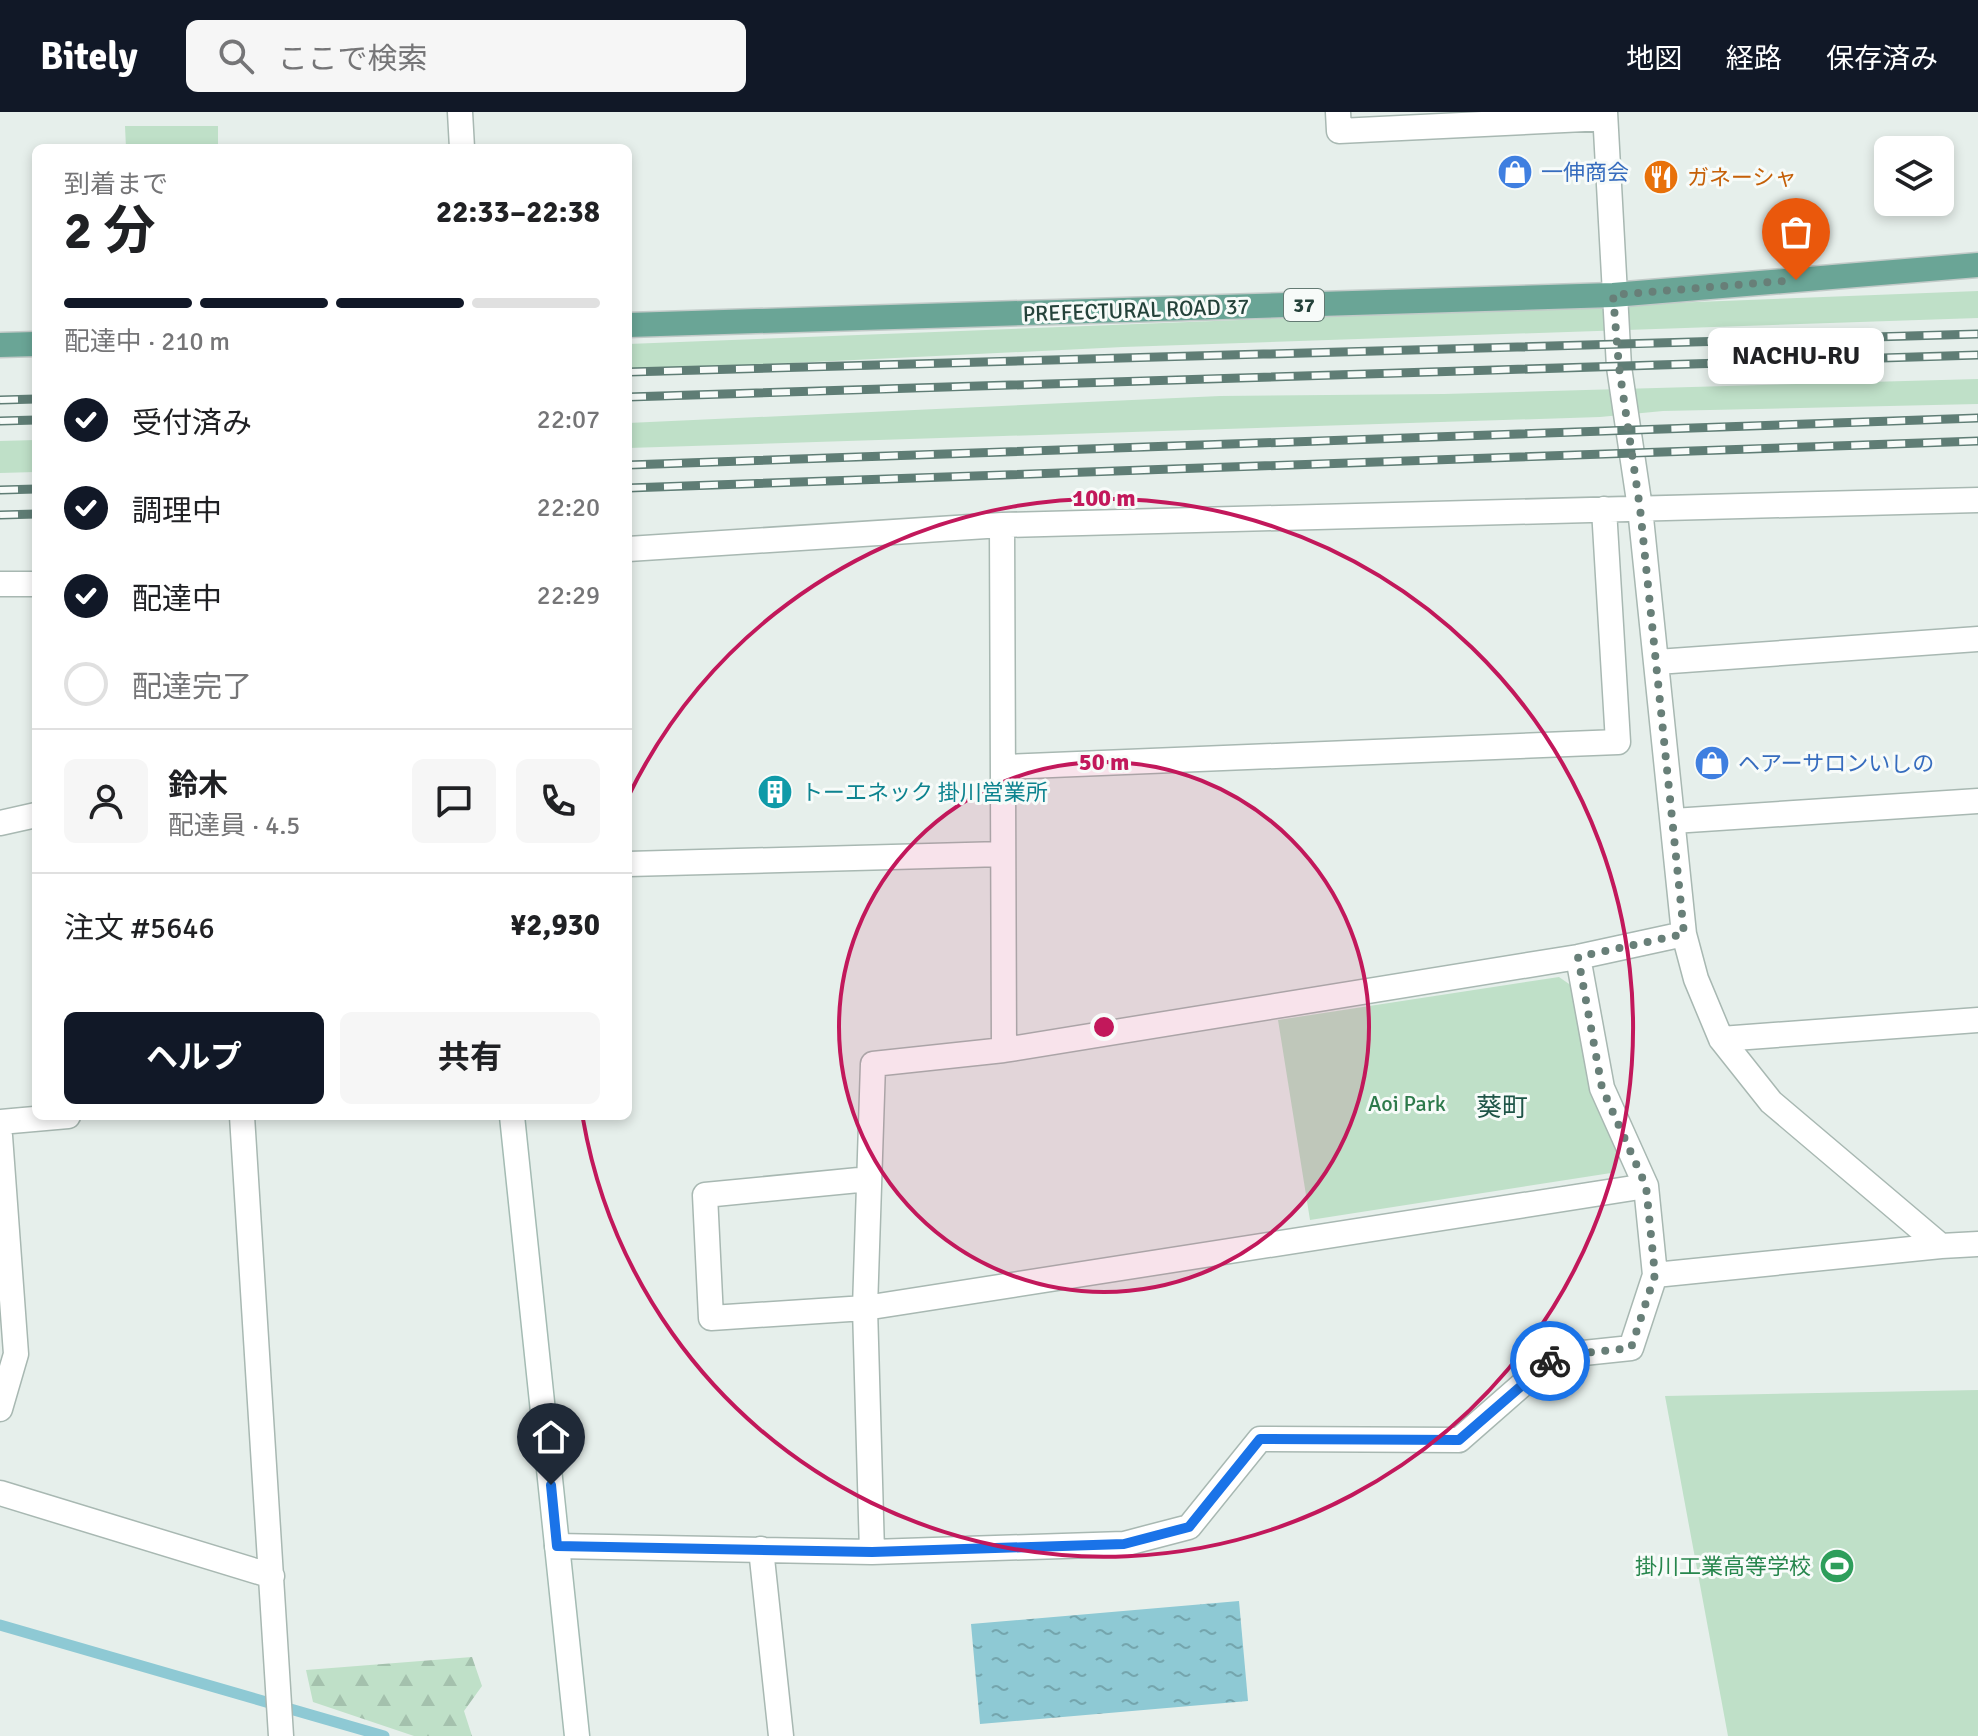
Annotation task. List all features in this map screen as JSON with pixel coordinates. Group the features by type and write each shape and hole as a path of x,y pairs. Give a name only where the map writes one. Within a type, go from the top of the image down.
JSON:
{"main road":[{"name":"PREFECTURAL ROAD 37","path":"632,325 1613,295 1978,265"},
{"path":"0,345 32,344"}],"street":[{"path":"460,112 462,144"},
{"path":"1338,112 1339,131 1605,115 1619,367 1640,508 1684,934 1696,979 1721,1039 1771,1102 1941,1246"},
{"path":"632,549 1002,525 1978,500"},
{"path":"1003,767 1618,742 1604,509"},
{"path":"1002,525 1004,1050"},
{"path":"0,584 32,584"},
{"path":"1657,662 1978,639"},
{"path":"1673,821 1978,801"},
{"path":"0,823 32,816"},
{"path":"632,864 1003,854"},
{"path":"872,1552 865,1308 873,1064 1004,1050 1578,957 1684,934"},
{"path":"557,1546 872,1552 1124,1544 1189,1527 1260,1439 1459,1440 1555,1356 1631,1348 1655,1275 1646,1186 1602,1088 1578,957"},
{"path":"1721,1039 1978,1020"},
{"path":"0,1122 32,1119"},
{"path":"242,1120 281,1726"},
{"path":"512,1120 577,1736"},
{"path":"0,1136 16,1354 0,1409"},
{"path":"869,1179 705,1195 711,1318 865,1308 1646,1186"},
{"path":"1655,1275 1978,1244"},
{"path":"0,1493 272,1576"},
{"path":"761,1549 781,1736"}],"green space":[{"path":"125,126 218,126 218,144 126,144"},
{"path":"1978,291 1978,318 1123,347 632,371 632,344"},
{"path":"1978,379 1978,404 1663,411 1600,417 632,448 632,423 1220,396 1444,394"},
{"path":"32,440 32,472 0,473 0,441"},
{"name":"Aoi Park","path":"1559,977 1572,986 1587,1080 1620,1155 1611,1173 1310,1220 1278,1020"},
{"name":"掛川工業高等学校","path":"1978,1390 1978,1736 1728,1736 1665,1396"},
{"path":"472,1657 482,1686 464,1711 472,1736 414,1736 313,1702 306,1670"}],"water":[{"path":"1239,1601 1248,1701 980,1724 971,1624"}],"waterway":[{"path":"0,1625 384,1736"}],"railway":[{"path":"632,372 1978,334"},
{"path":"632,397 1978,355"},
{"path":"0,400 32,399"},
{"path":"632,465 1978,418"},
{"path":"0,421 32,420"},
{"path":"632,488 1978,441"},
{"path":"0,490 32,489"},
{"path":"0,515 32,514"}],"way so far":[{"path":"1550,1361 1555,1356 1631,1348 1655,1275 1646,1186 1602,1088 1578,957 1684,934 1640,508 1619,367 1613,295 1796,280"}],"place":[{"name":"一伸商会","path":"1515,172"},
{"name":"ガネーシャ","path":"1661,177"},
{"name":"NACHU-RU","path":"1796,280"},
{"name":"ヘアーサロンいしの","path":"1712,763"},
{"name":"トーエネック 掛川営業所","path":"775,792"},
{"name":"掛川工業高等学校","path":"1837,1566"}],"district":[{"name":"葵町","path":"1502,1108"}],"route":[{"path":"551,1485 557,1546 872,1552 1124,1544 1189,1527 1260,1439 1459,1440 1550,1361"}]}
